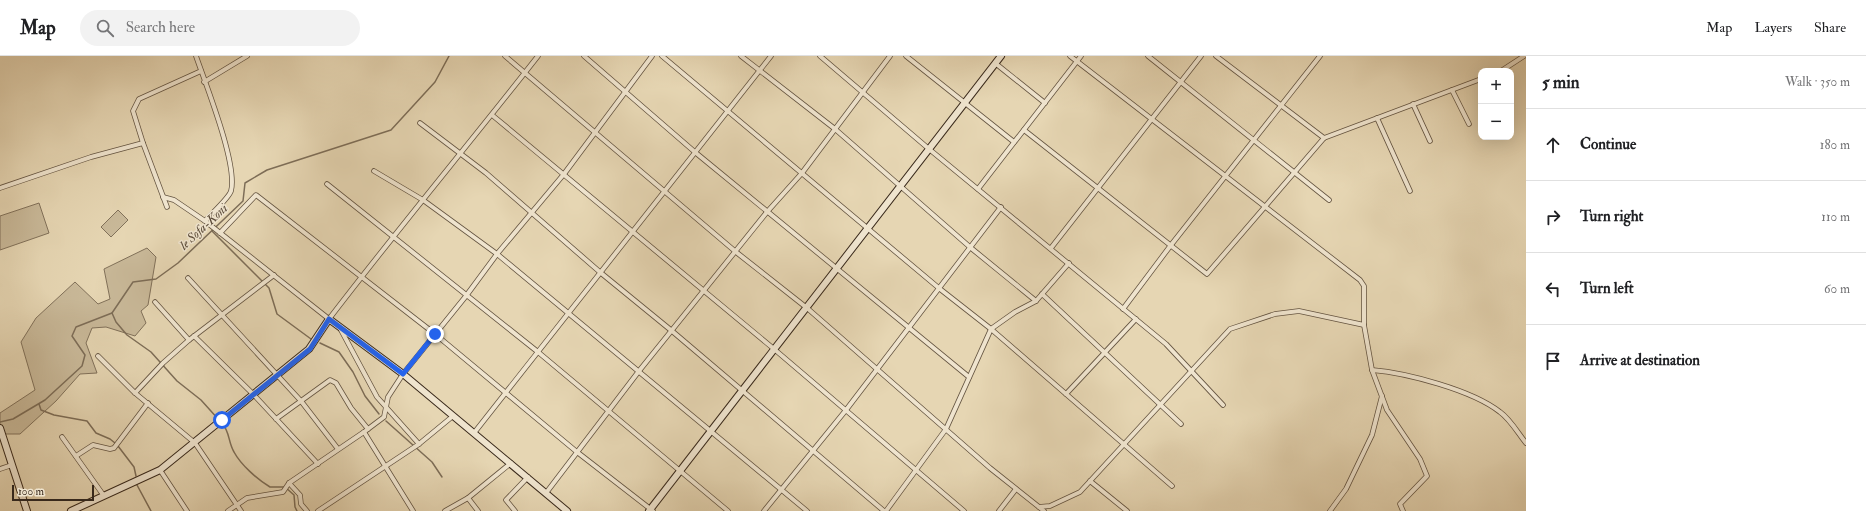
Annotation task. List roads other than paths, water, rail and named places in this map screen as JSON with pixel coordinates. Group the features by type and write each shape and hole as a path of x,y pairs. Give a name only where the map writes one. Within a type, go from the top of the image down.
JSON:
{"street":[{"path":"196,56 227,148 232,174 231,192 205,221"},
{"path":"204,82 247,56"},
{"path":"505,56 664,192 806,308 1016,489 1044,511"},
{"path":"71,511 160,470 310,349 329,319 392,237 460,152 492,115 538,56"},
{"path":"584,56 696,153 969,377"},
{"path":"228,511 247,498 287,486 384,417 388,397 403,374 466,296 497,254 564,174 624,91 652,56"},
{"path":"662,56 867,229 991,329 1172,486"},
{"path":"741,56 835,129 971,248 1036,301"},
{"path":"474,433 771,56"},
{"path":"820,56 929,149 1166,344 1223,405"},
{"path":"546,493 639,371 767,212 802,173 890,56"},
{"path":"906,56 1014,142"},
{"path":"220,233 256,195 435,334 577,452 651,510 1001,56"},
{"path":"1070,56 1360,280 1364,286 1364,325 1372,370 1388,410 1420,459 1427,476 1400,504 1403,511"},
{"path":"978,189 1081,56"},
{"path":"1148,56 1180,83 1295,171 1329,200"},
{"path":"1051,248 1201,56"},
{"path":"1216,56 1324,138"},
{"path":"1123,309 1171,245 1320,56"},
{"path":"1506,68 1524,56"},
{"path":"995,63 1045,103"},
{"path":"167,207 143,143 133,111 137,100 168,84 201,71"},
{"path":"1024,130 1207,274 1324,138 1478,80"},
{"path":"1452,90 1469,124"},
{"path":"1413,104 1430,141"},
{"path":"492,115 916,468 964,511"},
{"path":"1378,118 1410,191"},
{"path":"420,123 460,152 601,273 885,511 946,429 991,329 1015,312 1036,301 1069,263"},
{"path":"0,188 91,157 143,143"},
{"path":"374,171 423,200 497,254 570,312 807,511"},
{"path":"327,184 538,352 681,470 728,511"},
{"path":"163,197 174,200 205,221 329,319 403,374 567,511"},
{"path":"764,511 846,410 940,289 1001,207"},
{"path":"135,393 161,364 189,340 274,275"},
{"path":"188,278 301,401 338,449"},
{"path":"1042,294 1182,424"},
{"path":"155,302 189,340"},
{"path":"1039,507 1050,506 1080,492 1230,329 1275,314 1299,311 1364,325"},
{"path":"1066,394 1136,319"},
{"path":"340,327 377,397 418,445"},
{"path":"194,336 254,395 318,464"},
{"path":"98,356 135,393 195,443 241,511"},
{"path":"1372,370 1395,372 1453,389 1481,400 1501,412 1526,443"},
{"path":"276,419 330,380 333,380 366,431 413,511"},
{"path":"1330,511 1346,489 1372,435 1382,395"},
{"path":"76,456 93,445 110,449 114,448 148,403"},
{"path":"318,511 411,450 453,416"},
{"path":"1,431 27,511"},
{"path":"62,437 104,496"},
{"path":"445,511 468,498 511,463"},
{"path":"0,469 12,465"},
{"path":"160,470 187,511"},
{"path":"515,511 506,500 528,478"},
{"path":"1090,481 1127,511"},
{"path":"287,486 300,495 301,504 307,511"},
{"path":"999,511 1016,489"},
{"path":"468,498 478,511"}],"waterway":[{"name":"le Sofa-Koni","path":"0,422 13,419 45,400 82,366 85,355 72,336 76,327 112,313 133,282 156,279 178,263 243,201 245,183 267,170 391,130 435,82 449,56"},
{"path":"212,231 269,288 277,314 311,339"},
{"path":"112,313 116,322 127,335 151,352 177,381 201,400 219,420"},
{"path":"320,343 339,352 353,372 365,396 379,414"},
{"path":"39,404 41,410 54,415 87,421 96,433 110,439 115,443"},
{"path":"386,421 432,462 442,477"},
{"path":"222,423 225,426 232,448 245,467 270,487 285,487 294,495 295,507 297,511"},
{"path":"118,446 134,467 136,476"},
{"path":"137,485 151,511"}]}
